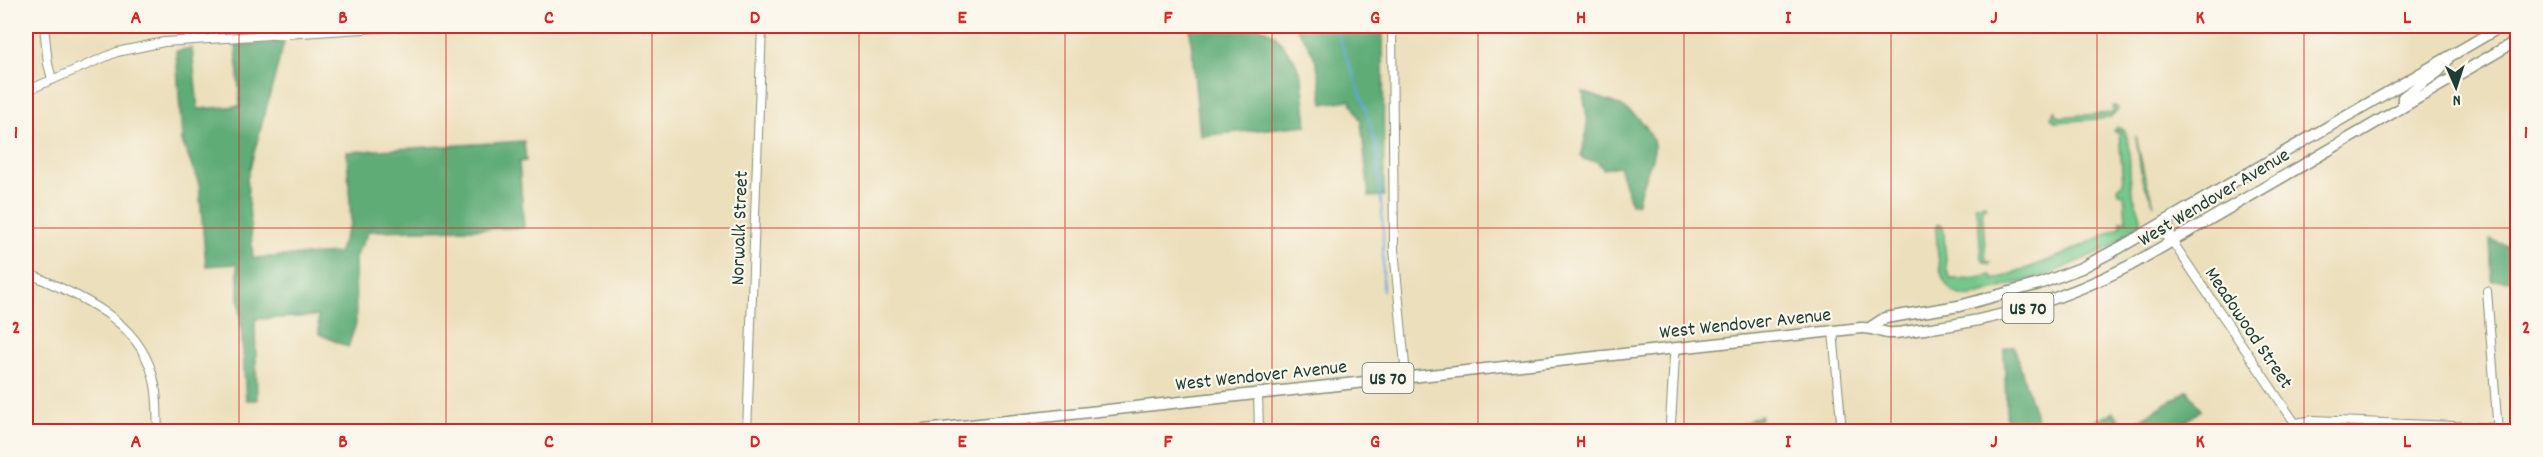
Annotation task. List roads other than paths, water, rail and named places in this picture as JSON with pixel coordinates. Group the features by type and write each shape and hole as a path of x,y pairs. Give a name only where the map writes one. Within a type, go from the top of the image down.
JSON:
{"highway":[{"name":"West Wendover Avenue","path":"1871,327 1885,318 1959,306 2048,281 2081,268 2155,228 2502,26"},
{"name":"West Wendover Avenue","path":"906,432 1871,327 1887,333 1942,327 1997,316 2045,303 2090,286 2172,241 2517,40"},
{"path":"2403,105 2403,97 2438,72 2454,53"}],"main road":[{"path":"1670,432 1675,348"}],"street":[{"path":"44,26 52,79"},
{"path":"212,26 213,37"},
{"path":"26,91 117,52 164,42 409,26"},
{"name":"Norwalk Street","path":"747,432 762,26"},
{"path":"1392,26 1394,249 1406,376"},
{"name":"Meadowood Street","path":"2168,220 2172,241"},
{"name":"Meadowood Street","path":"2155,228 2172,241 2301,431"},
{"path":"26,272 105,311 122,324 136,340 147,357 154,378 158,432"},
{"path":"2295,423 2314,420 2498,430 2487,291"},
{"path":"1833,331 1842,432"},
{"path":"1258,392 1259,432"}],"waterway":[{"path":"1335,26 1364,103 1377,150 1383,226 1383,291"}]}
